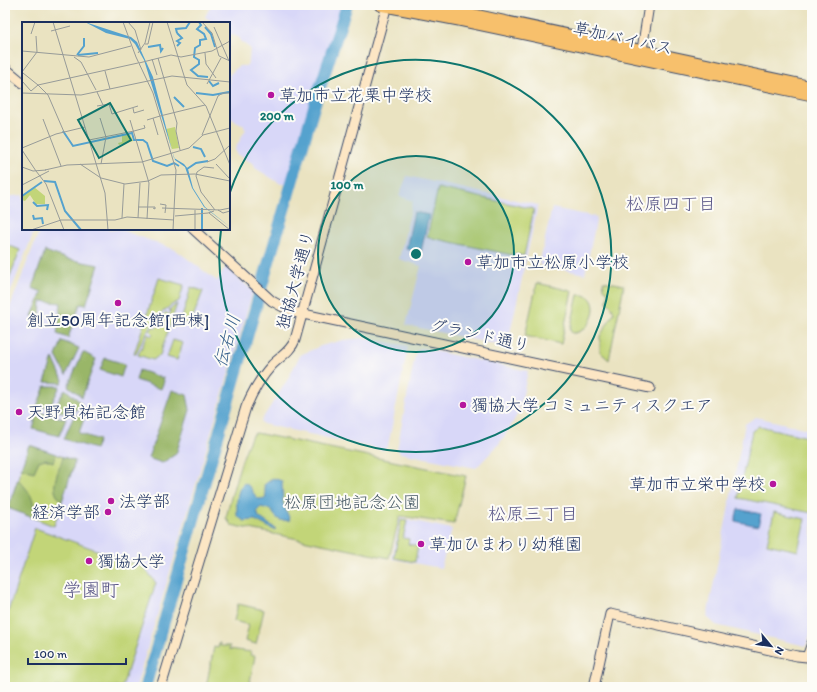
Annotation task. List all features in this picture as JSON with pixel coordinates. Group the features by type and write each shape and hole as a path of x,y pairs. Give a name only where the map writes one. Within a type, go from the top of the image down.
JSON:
{"highway":[{"name":"草加バイパス","path":"385,5 812,87"},
{"name":"草加バイパス","path":"428,5 812,95"}],"street":[{"name":"独協大学通り","path":"161,687 250,396 271,366 294,344 385,5"},
{"path":"642,55 649,5"},
{"path":"5,68 22,82"},
{"name":"グランド通り","path":"194,230 272,301 288,310 650,388"},
{"path":"594,687 610,614 797,656 807,657 812,643"}],"shaded area":[{"name":"草加市立花栗中学校","path":"211,5 342,5 286,184 281,184 255,168 254,164 236,154 235,149 246,129 244,128 244,125 230,116 230,74 239,66 246,66 249,61 250,48 240,41 240,38 230,33 230,22 213,22 205,17"},
{"name":"草加市立松原小学校","path":"407,176 538,205 507,347 406,325 421,266 399,259 413,201 399,196"},
{"path":"22,195 22,230 35,230 5,306 5,197"},
{"path":"552,208 597,217 585,274 539,265"},
{"name":"獨協大学","path":"40,230 122,230 176,250 217,281 226,267 253,291 136,687 5,687 5,320"},
{"path":"363,338 408,346 388,446 383,450 263,424 261,421 288,379 300,355 321,346 343,340"},
{"name":"獨協大学 コミュニティスクエア","path":"421,348 528,371 517,415 499,444 476,468 400,453 397,449 416,351"},
{"name":"草加市立栄中学校","path":"756,417 812,430 812,629 806,646 716,625 707,617 745,424"},
{"name":"草加ひまわり幼稚園","path":"400,518 452,529 441,568 392,559"}],"green space":[{"path":"438,188 534,209 524,256 512,253 512,255 427,237"},
{"path":"5,244 20,250 6,287 5,287"},
{"path":"45,251 67,259 99,265 86,305 80,304 68,338 57,334 61,303 41,301 40,319 32,316 42,292 32,288"},
{"path":"159,278 184,285 179,301 171,305 158,317 143,338 136,354 134,354"},
{"path":"603,281 624,285 609,360 600,352 600,336 614,313 612,307 607,302 608,293 604,288"},
{"path":"537,283 572,291 561,344 525,336"},
{"path":"191,287 203,291 190,325 181,321"},
{"path":"578,295 586,296 592,300 594,306 593,313 591,321 586,327 580,332 572,333 570,330"},
{"path":"177,304 160,355 153,360 138,355 148,334 151,336 153,334 150,331 153,326 156,328 158,326 155,323 159,318 162,321 164,319 162,316 166,312 169,315 171,312 169,310"},
{"path":"173,340 183,343 177,360 167,357"},
{"path":"62,341 79,348 66,375 56,356"},
{"path":"83,352 96,359 82,397 68,386"},
{"path":"53,358 63,380 62,383 45,382"},
{"path":"105,358 125,364 121,377 100,370"},
{"path":"139,370 163,378 164,381 161,389 136,380"},
{"path":"45,386 60,386 50,407 37,406"},
{"path":"65,389 82,405 69,415 54,409"},
{"path":"172,390 187,395 190,410 176,454 162,463 148,458"},
{"path":"88,407 79,433 99,440 95,449 64,439 73,418"},
{"path":"38,412 66,419 59,436 33,429"},
{"path":"759,426 812,438 812,513 738,498 752,431"},
{"name":"松原団地記念公園","path":"256,433 466,476 454,524 400,516 389,558 231,525 226,518 234,486 240,465 252,435"},
{"path":"29,445 75,461 54,526 8,508"},
{"path":"29,445 56,454 53,462 45,459 39,461 34,472 21,468"},
{"path":"63,457 75,461 62,501 55,492 55,480"},
{"path":"18,479 31,496 36,519 8,508"},
{"path":"774,512 805,519 798,551 767,544"},
{"path":"401,520 407,521 403,538 409,539 408,544 418,546 415,562 394,558"},
{"path":"35,528 144,567 156,583 122,687 5,687 5,621"},
{"path":"238,604 264,610 256,644 245,641 249,625 234,621"},
{"path":"219,643 220,646 230,646 229,649 251,652 250,655 255,656 249,687 206,687 214,647 218,648"}],"water":[{"path":"414,212 429,215 421,252 406,249"},
{"path":"273,478 282,481 283,503 290,520 280,520 276,518 271,510 261,507 257,511 259,517 276,529 274,530 255,520 244,521 237,516 238,494 241,486 244,483 247,484 259,499 266,498 264,485"},
{"path":"738,509 761,514 758,526 735,521"}],"waterway":[{"name":"伝右川","path":"145,687 316,100 347,5"}],"place":[{"name":"草加市立花栗中学校","path":"271,95"},
{"name":"草加市立松原小学校","path":"468,262"},
{"name":"創立50周年記念館[西棟]","path":"118,303"},
{"name":"獨協大学 コミュニティスクエア","path":"463,405"},
{"name":"天野貞祐記念館","path":"19,412"},
{"name":"草加市立栄中学校","path":"773,484"},
{"name":"法学部","path":"111,501"},
{"name":"経済学部","path":"108,512"},
{"name":"草加ひまわり幼稚園","path":"421,544"},
{"name":"獨協大学","path":"89,561"}],"district":[{"name":"松原四丁目","path":"671,204"},
{"name":"松原三丁目","path":"533,514"},
{"name":"学園町","path":"91,589"}]}
